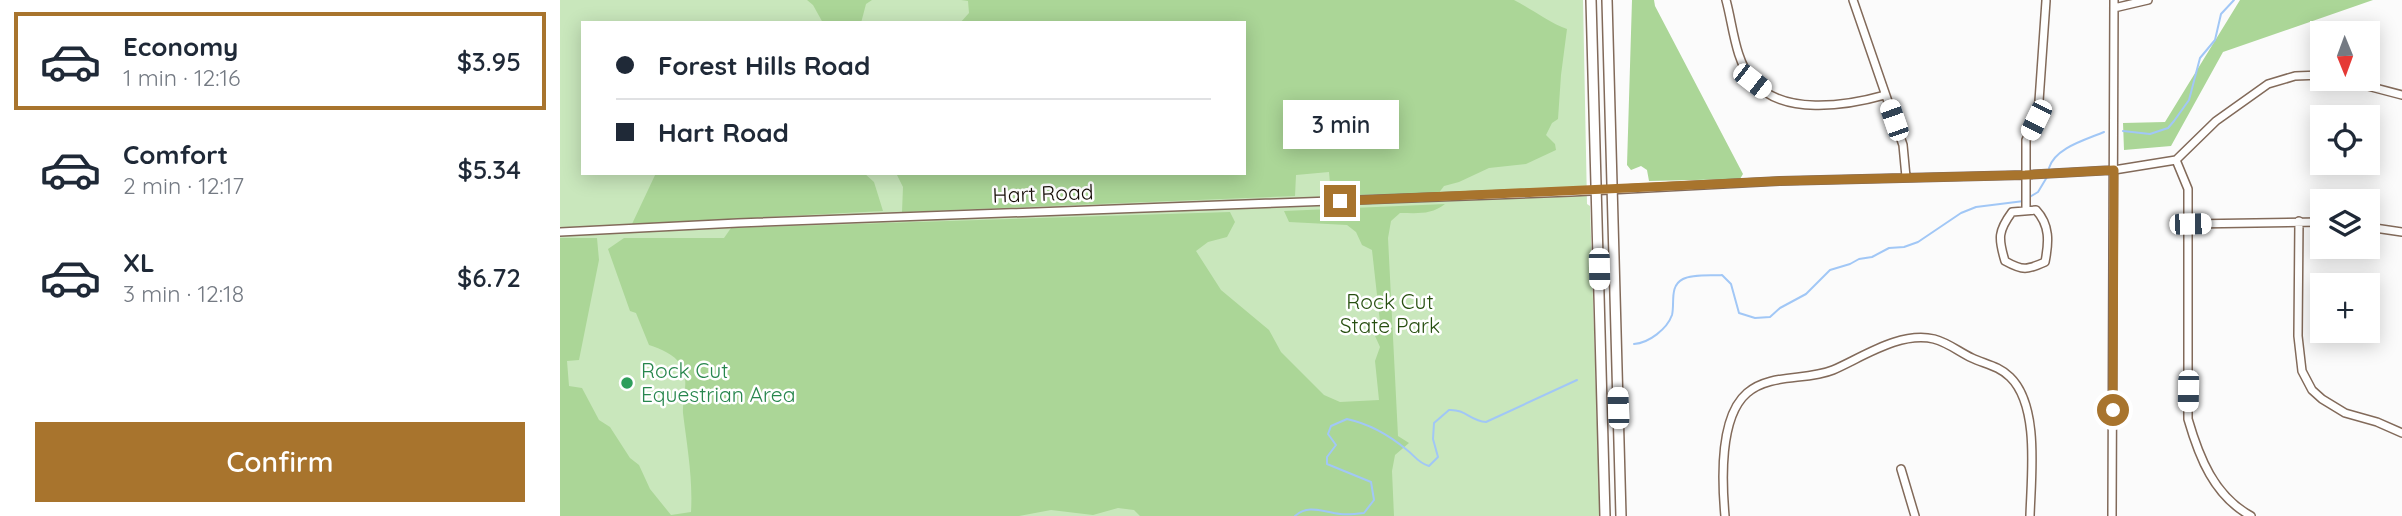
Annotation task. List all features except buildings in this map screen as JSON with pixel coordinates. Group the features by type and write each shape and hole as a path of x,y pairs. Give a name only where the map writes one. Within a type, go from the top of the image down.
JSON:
{"main road":[{"path":"1591,0 1605,516"},
{"path":"1606,0 1621,516"}],"street":[{"path":"1726,0 1742,61 1752,81 1772,97 1795,105 1858,102 1885,95"},
{"path":"1863,0 1854,2 1903,145 1906,177"},
{"path":"2112,516 2114,4 2147,0"},
{"path":"2026,211 2026,140 2036,120 2039,101 2046,1"},
{"path":"2250,516 2238,514 2210,477 2195,444 2188,419 2190,224 2188,189 2176,160 2216,121 2268,84 2295,76 2310,75"},
{"path":"2380,89 2402,95"},
{"name":"Hart Road","path":"560,232 1906,177 2025,175 2114,170 2176,160"},
{"path":"2036,210 2045,220 2049,243 2045,262 2029,269 2017,268 2005,261 2000,246 2000,228 2012,212 2026,211 2036,210"},
{"path":"2299,221 2298,336 2302,371 2312,390 2322,399 2345,413 2377,422 2402,433"},
{"path":"2190,224 2310,221"},
{"path":"2380,229 2402,232"},
{"path":"1725,516 1723,462 1726,435 1745,394 1763,384 1814,376 1886,346 1904,341 1932,339 1990,364 2008,375 2018,387 2026,403 2029,425 2031,516"},
{"path":"1901,469 1914,516"}],"green space":[{"name":"Rock Cut State Park","path":"560,0 1583,0 1587,204 1590,206 1600,516 560,516"},
{"path":"807,0 872,0 866,4 862,21 822,21"},
{"path":"961,0 1514,0 1567,29 1558,119 1552,123 1546,135 1555,144 1556,150 1526,164 1489,168 1444,186 1438,194 1331,195 1329,172 1296,175 1295,196 902,212 903,187 897,175 1246,175 1246,21 962,21 969,13 968,1"},
{"path":"1632,0 1654,0 1743,174 1740,179 1649,181 1647,170 1641,166 1631,170 1627,165"},
{"path":"2240,0 2373,0 2223,52 2171,146 2124,150 2123,123 2165,122"},
{"path":"655,175 866,175 874,182 883,211 632,224"},
{"path":"1445,204 1429,212 1400,213 1391,221 1388,238 1398,436 1409,443 1395,455 1392,471 1394,516 1140,516 1134,510 1118,508 1093,515 1051,510 1019,516 560,516 560,238 597,238 599,260 579,360 567,361 569,386 582,388 599,420 610,427 630,458 639,465 650,489 671,515 691,512 683,413 684,371 675,358 649,345 636,313 630,311 608,249 624,238 724,238 731,228 1230,212 1235,222 1227,237 1208,242 1196,251 1221,290 1269,330 1281,352 1324,395 1340,402 1379,400 1375,361 1380,347 1375,336 1380,322 1372,250 1362,245 1356,232 1347,225 1289,222 1284,211"}],"waterway":[{"path":"2123,131 2150,134 2168,128 2174,121 2189,100 2200,58 2215,40 2221,14 2234,0"},
{"path":"2049,168 2052,161 2064,150 2104,132"},
{"path":"2028,198 2038,192 2047,177"},
{"path":"1634,344 1651,338 1666,325 1672,315 1676,286 1687,277 1722,275 1731,284 1739,313 1755,318 1770,317 1780,308 1806,294 1830,270 1872,257 1889,248 1918,242 1961,213 1976,207 2024,201"},
{"path":"1295,516 1305,510 1364,513 1374,500 1371,482 1327,464 1327,457 1336,445 1328,434 1331,426 1347,419 1364,424 1386,435 1429,466 1438,457 1433,439 1434,423 1449,410 1460,411 1486,422 1577,380"}],"place":[{"name":"Rock Cut Equestrian Area","path":"627,383"}],"route":[{"path":"1340,201 1780,181 2114,170 2113,410"}]}
